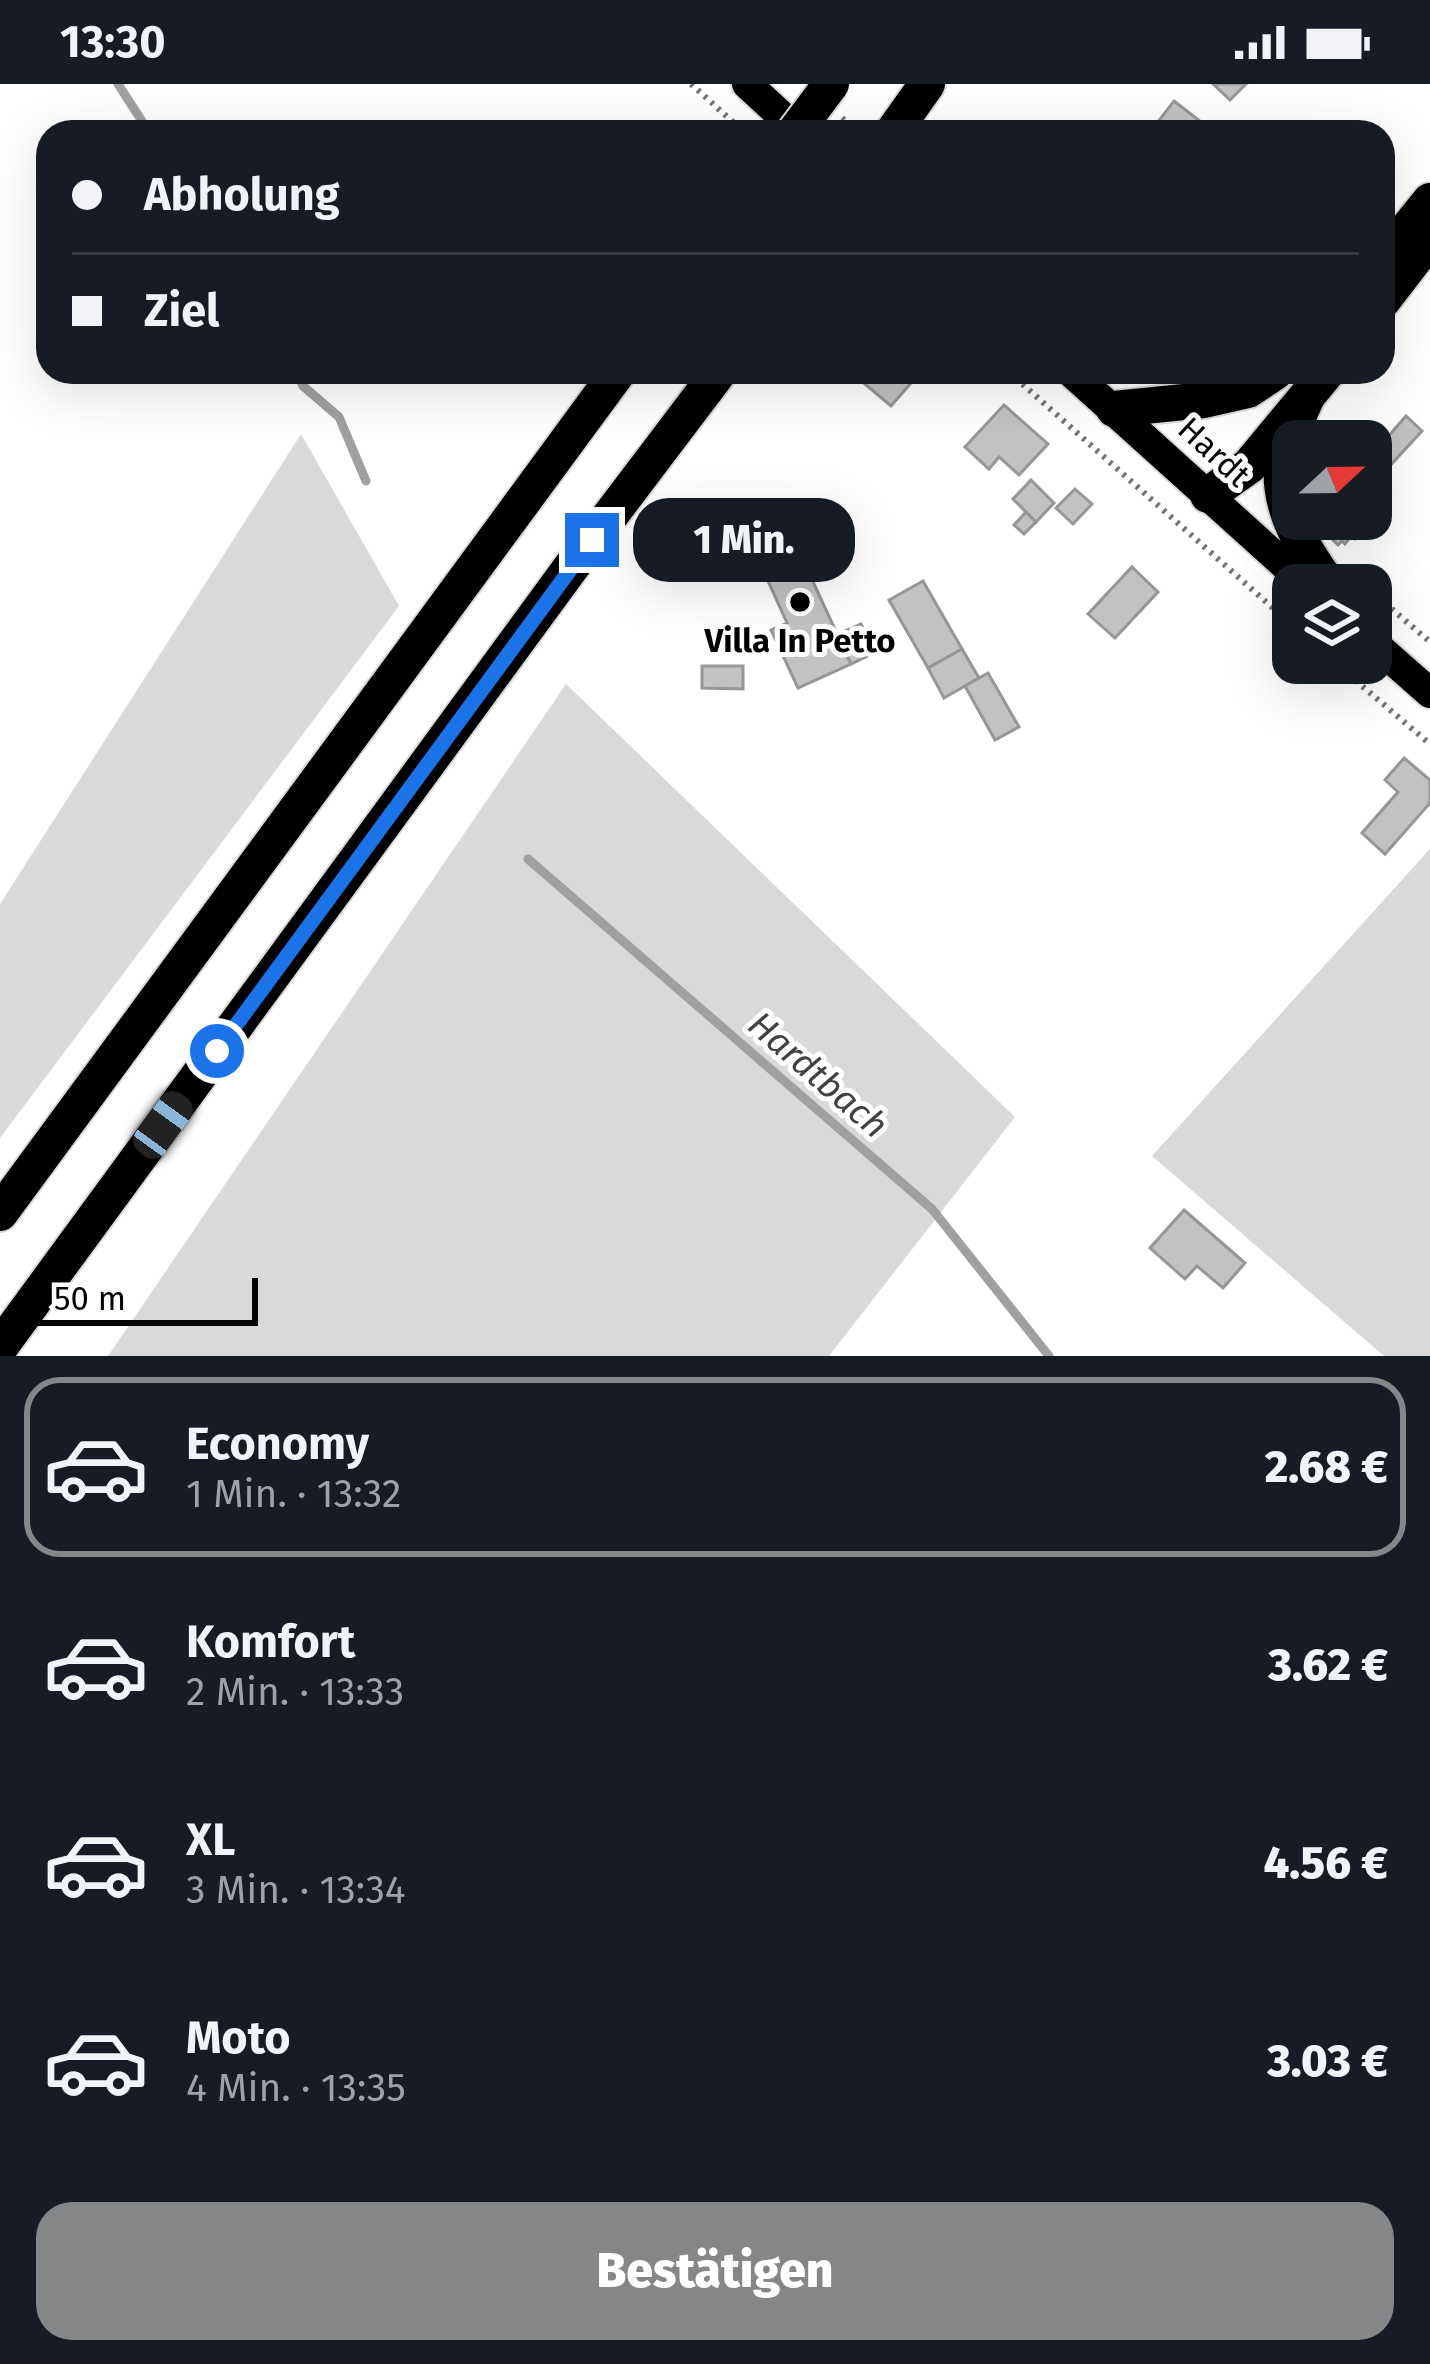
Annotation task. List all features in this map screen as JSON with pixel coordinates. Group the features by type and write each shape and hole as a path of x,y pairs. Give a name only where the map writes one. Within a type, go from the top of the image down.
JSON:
{"highway":[{"path":"806,120 831,84"},
{"path":"902,120 927,84"},
{"path":"1395,244 1430,201"},
{"path":"1395,284 1430,239"},
{"path":"0,1213 609,384"},
{"path":"0,1347 710,384"},
{"path":"1114,409 1204,400 1257,384"},
{"path":"1208,495 1249,466 1307,384"},
{"path":"1308,384 1284,454 1286,506 1313,564"}],"main road":[{"path":"747,84 784,120"},
{"name":"Hardt","path":"1085,384 1284,564"},
{"path":"1392,660 1430,693"}],"path":[{"path":"691,84 731,120"},
{"path":"1022,384 1272,607"},
{"path":"1392,609 1430,642"},
{"path":"1359,684 1430,744"}],"shaded area":[{"path":"301,434 399,606 0,1138 0,904"},
{"path":"566,684 1015,1117 829,1356 108,1356"},
{"path":"1430,849 1430,1356 1384,1356 1152,1156"}],"building":[{"path":"1213,84 1246,84 1230,100"},
{"path":"1174,101 1199,120 1159,120"},
{"path":"865,384 910,384 891,406"},
{"path":"1004,405 1048,444 1019,475 999,457 989,469 965,447"},
{"path":"1406,416 1422,431 1392,464 1392,432"},
{"path":"1031,480 1054,503 1036,522 1013,499"},
{"path":"1075,489 1092,504 1073,524 1056,508"},
{"path":"1026,512 1036,522 1024,534 1014,525"},
{"name":"Villa In Petto","path":"797,547 851,664 798,688 771,630 787,623 768,581 784,574 776,557"},
{"path":"1132,567 1158,592 1115,638 1088,614"},
{"path":"923,581 962,649 928,668 889,600"},
{"path":"861,624 874,653 851,664 838,634"},
{"path":"962,649 979,678 944,698 928,668"},
{"path":"702,666 743,666 743,689 702,688"},
{"path":"988,673 1019,727 995,740 965,686"},
{"path":"1404,758 1430,780 1430,803 1385,854 1362,833 1398,792 1385,780"},
{"path":"1184,1210 1245,1263 1223,1288 1197,1266 1185,1279 1150,1248"}],"waterway":[{"name":"Hardtbach","path":"118,84 141,120"},
{"name":"Hardtbach","path":"302,384 339,417 366,481"},
{"name":"Hardtbach","path":"528,859 932,1209 1049,1356"}],"place":[{"name":"Villa In Petto","path":"800,602"}],"route":[{"path":"217,1051 592,540"}]}
